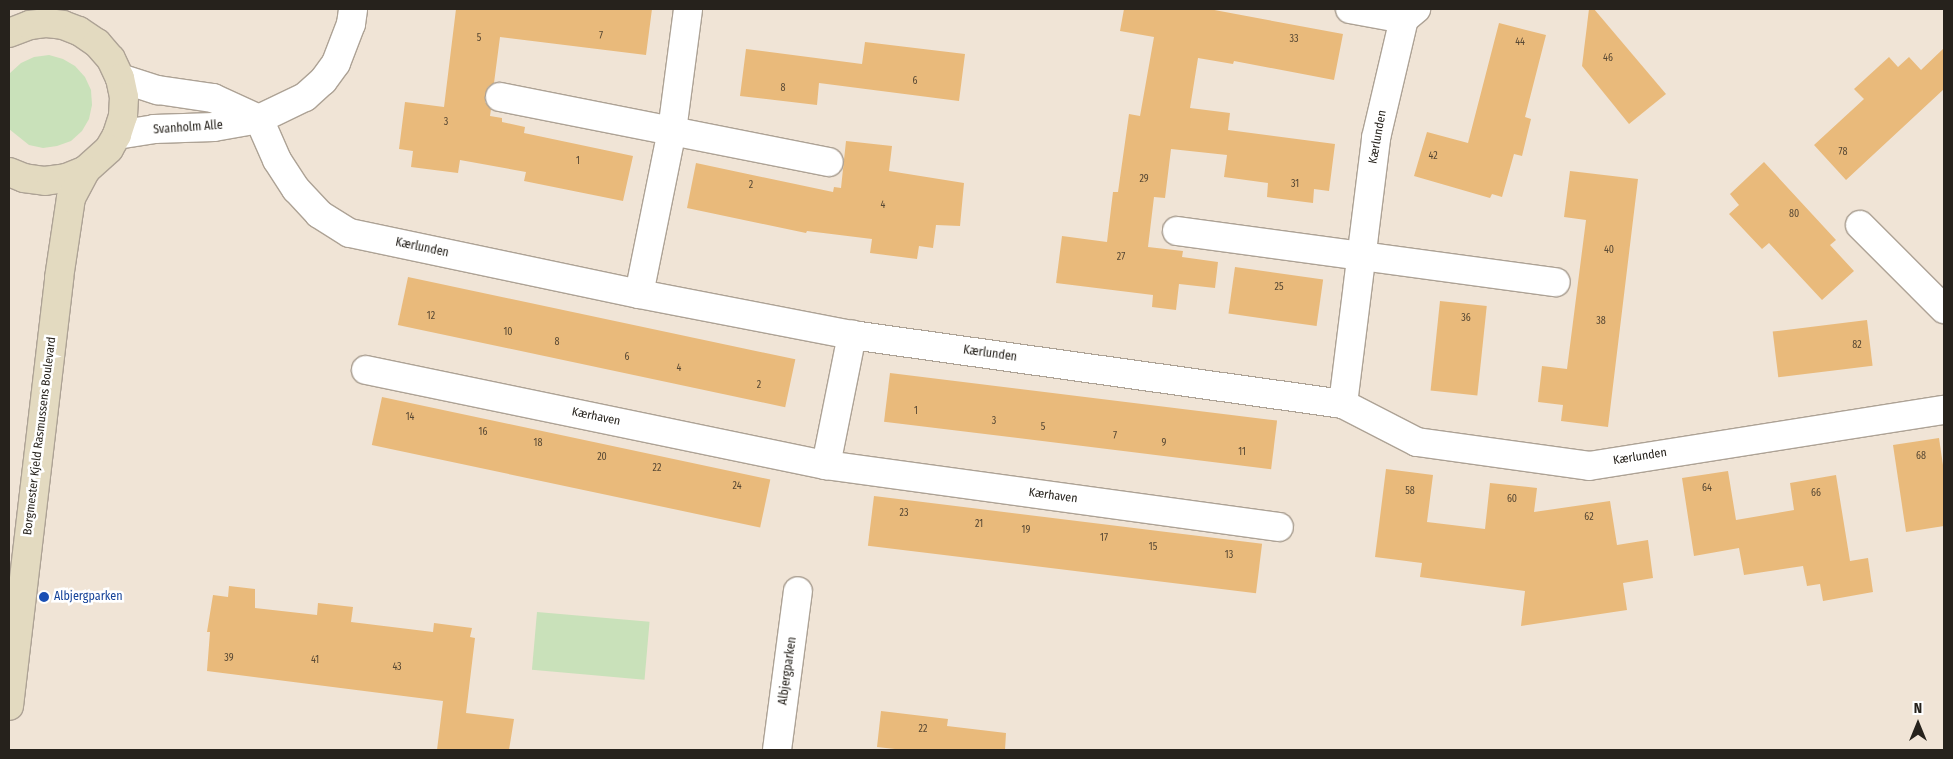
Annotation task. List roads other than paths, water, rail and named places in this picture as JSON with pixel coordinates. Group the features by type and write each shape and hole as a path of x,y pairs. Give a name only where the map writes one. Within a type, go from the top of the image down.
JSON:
{"street":[{"name":"Svanholm Alle","path":"117,135 154,130 214,127 259,120 305,97 323,81 336,63 345,43 353,9"},
{"path":"639,294 672,130 688,9"},
{"name":"Kærlunden","path":"1343,404 1376,138 1410,14 1350,9"},
{"path":"9,172 24,178 45,181 66,178 86,170 109,148 117,135 123,116 124,97 120,78 106,53 76,20 63,25 47,23 15,24"},
{"name":"Svanholm Alle","path":"120,78 158,90 213,98 259,120"},
{"path":"500,97 829,162"},
{"name":"Kærlunden","path":"259,120 277,160 296,189 319,214 350,233 639,294 852,335 1343,404 1417,442 1588,466 1944,410"},
{"name":"Borgmester Kjeld Rasmussens Boulevard","path":"9,706 62,260 71,198 86,170"},
{"path":"1860,225 1944,309"},
{"path":"1177,231 1556,282"},
{"path":"826,465 852,335"},
{"name":"Kærhaven","path":"366,370 826,465 1279,527"},
{"name":"Albjergparken","path":"777,750 798,591"}],"place":[{"name":"Albjergparken","path":"44,597"}]}
